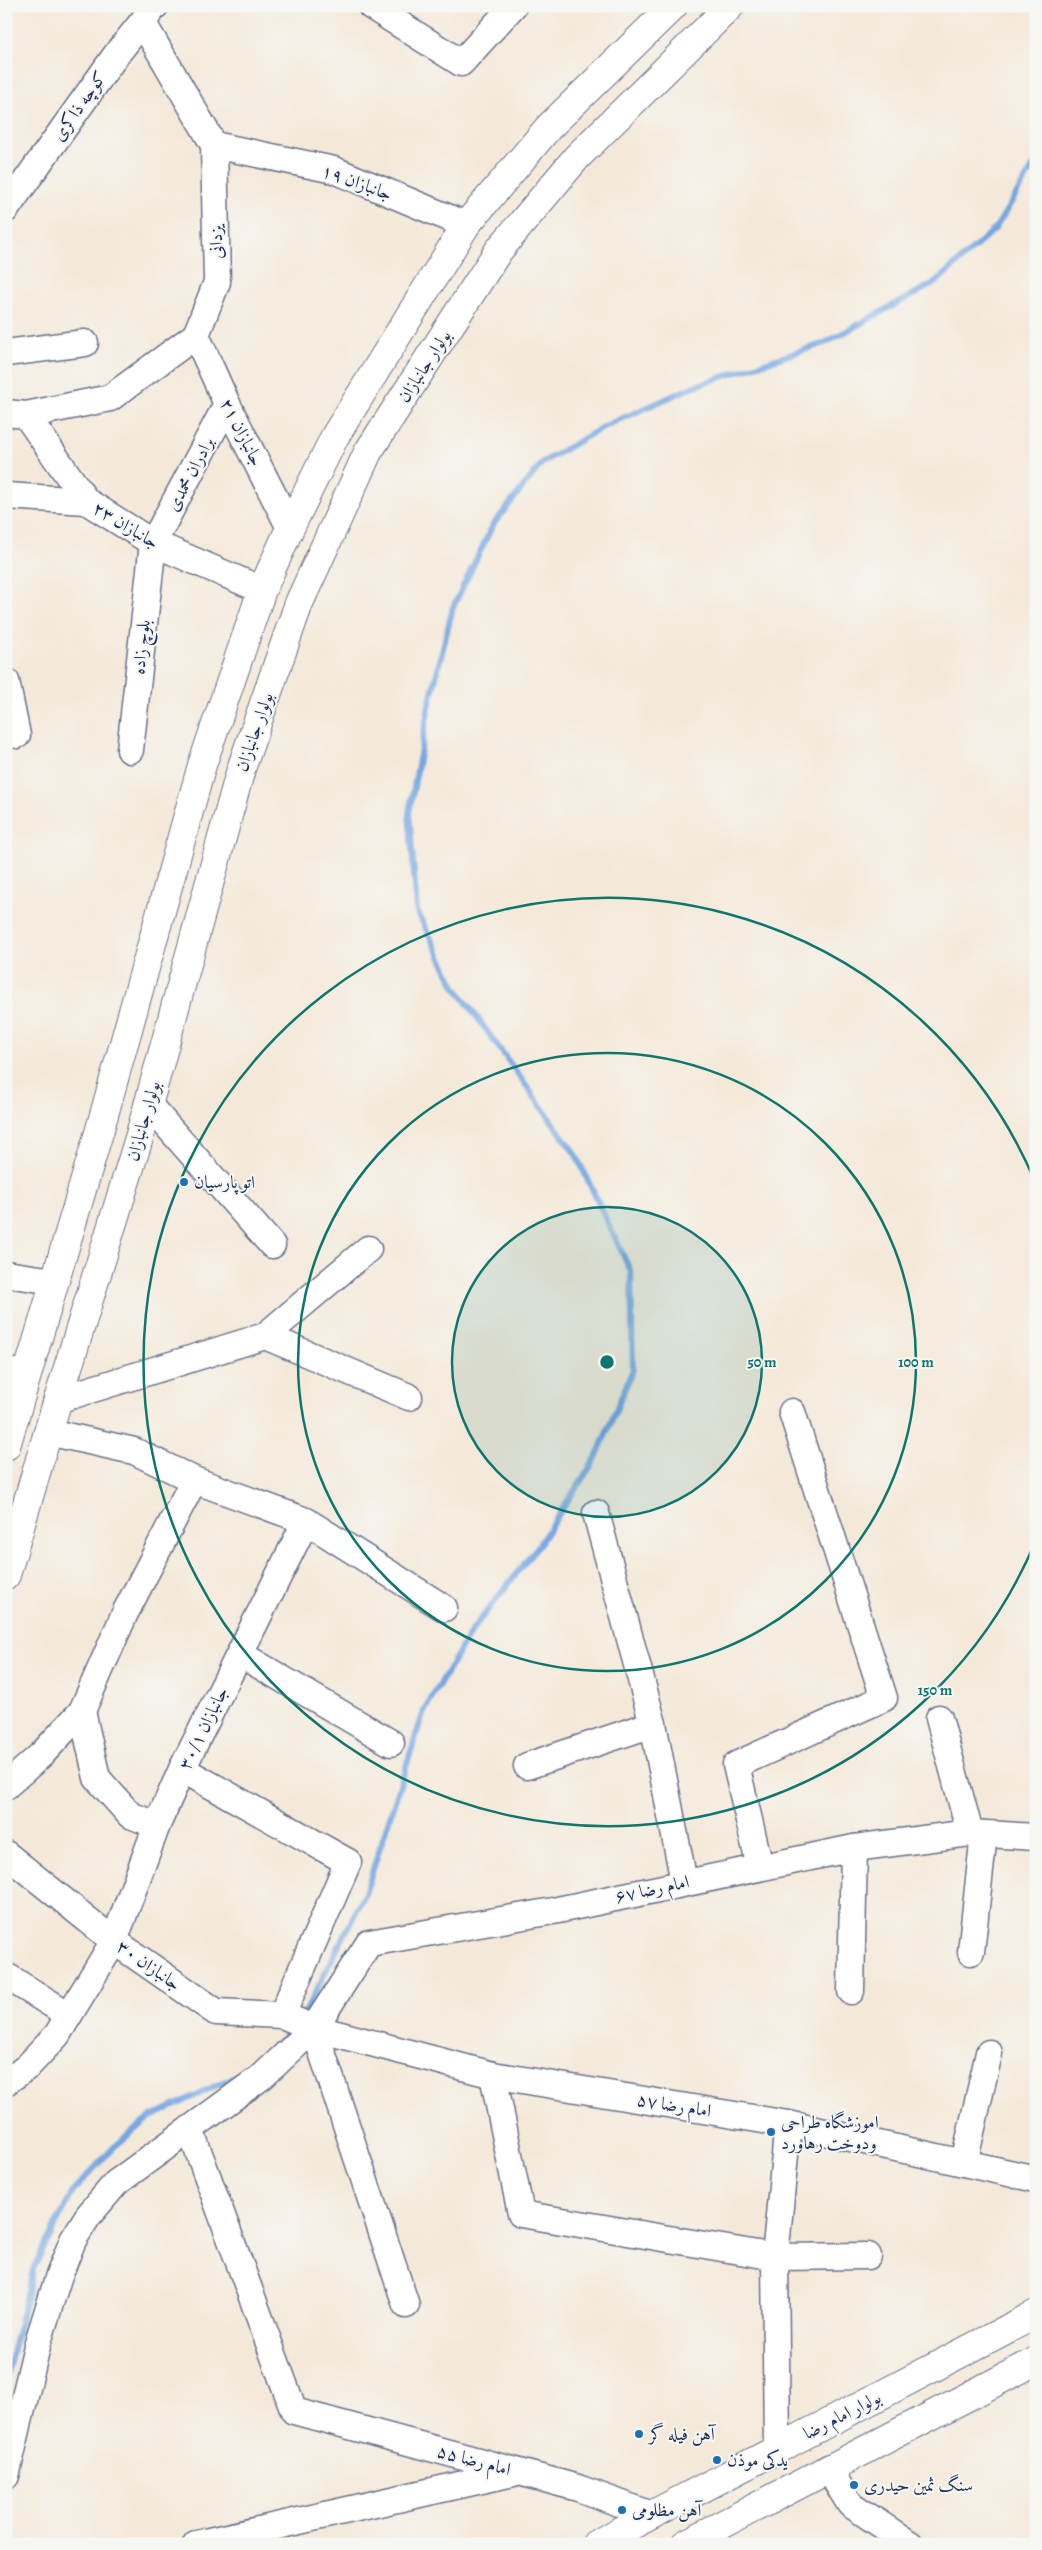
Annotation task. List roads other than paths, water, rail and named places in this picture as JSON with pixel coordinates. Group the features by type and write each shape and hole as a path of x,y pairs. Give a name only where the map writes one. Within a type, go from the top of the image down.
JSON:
{"main road":[{"path":"6,1446 17,1372 54,1281 100,1129 202,765 262,590 290,528 335,436 466,225 549,127 673,6"},
{"name":"بولوار جانبازان","path":"6,1576 57,1400 139,1138 241,769 299,603 368,452 498,250 577,157 730,6"},
{"path":"100,1129 139,1138"},
{"name":"بولوار امام رضا","path":"596,2544 1036,2314"},
{"path":"685,2544 1036,2361"}],"street":[{"path":"371,6 461,63 513,6"},
{"path":"149,15 214,145"},
{"name":"کوچه ذاکری","path":"6,209 116,55 149,15"},
{"name":"جانبازان ۱۹","path":"214,145 334,170 466,225"},
{"name":"یزدانی","path":"196,335 217,282 214,145"},
{"path":"16,414 110,398 196,335"},
{"name":"جانبازان ۲۱","path":"196,335 227,404 290,528"},
{"path":"6,352 85,343"},
{"name":"برادران محمدی","path":"153,543 227,404"},
{"name":"جانبازان ۲۳","path":"16,414 86,501 153,543 262,590"},
{"path":"6,496 86,501"},
{"name":"بلوچ زاده","path":"130,750 153,543"},
{"path":"6,681 17,735"},
{"path":"148,1104 272,1245"},
{"path":"57,1400 265,1336 368,1249"},
{"path":"6,1274 54,1281"},
{"path":"265,1336 409,1396"},
{"path":"760,1867 736,1765 884,1698 792,1412"},
{"path":"48,1432 134,1451 194,1480 306,1521 444,1608"},
{"path":"6,1786 41,1756 82,1711 125,1613 194,1480"},
{"path":"596,1513 653,1724 684,1882"},
{"name":"جانبازان ۳۰/۱","path":"6,2082 27,2067 57,2035 114,1940 157,1826 182,1769 306,1521"},
{"path":"240,1654 391,1743"},
{"path":"82,1711 97,1778 130,1815 157,1826"},
{"path":"939,1718 977,1834 971,1952"},
{"path":"527,1766 653,1724"},
{"path":"182,1769 348,1862 282,2015"},
{"name":"امام رضا ۶۷","path":"6,2476 38,2342 58,2278 74,2240 88,2216 116,2183 264,2075 314,2028 369,1943 553,1911 684,1882 854,1848 977,1834 1036,1837"},
{"path":"851,1991 854,1848"},
{"name":"جانبازان ۳۰","path":"6,1854 114,1940 216,2012 282,2015 314,2028"},
{"path":"8,1977 69,2015"},
{"path":"314,2028 406,2306"},
{"name":"امام رضا ۵۷","path":"314,2028 493,2075 788,2124 1036,2178"},
{"path":"964,2163 989,2053"},
{"path":"493,2075 521,2214 775,2257 868,2256"},
{"path":"777,2448 775,2257 788,2124"},
{"name":"امام رضا ۵۵","path":"190,2129 294,2411 578,2488 652,2515"},
{"path":"828,2468 850,2504 910,2544"},
{"path":"196,2544 517,2472"}],"waterway":[{"path":"301,2017 307,2009 365,1894 424,1711 472,1630 538,1546 596,1458 633,1369 631,1272 576,1155 456,988 417,911 409,813 429,706 453,607 493,525 543,462 605,426 695,386 825,343 936,282 995,229 1036,162"},
{"path":"6,2377 34,2267 74,2190 113,2148 149,2118 238,2075 283,2038 293,2026"}],"place":[{"name":"اتو پارسیان","path":"184,1182"},
{"name":"اموزشگاه طراحی ودوخت رهاورد","path":"771,2132"},
{"name":"آهن فیله گر","path":"639,2434"},
{"name":"یدکی موذن","path":"717,2460"},
{"name":"سنگ ثمین حیدری","path":"854,2485"},
{"name":"آهن مظلومی","path":"622,2510"}]}
